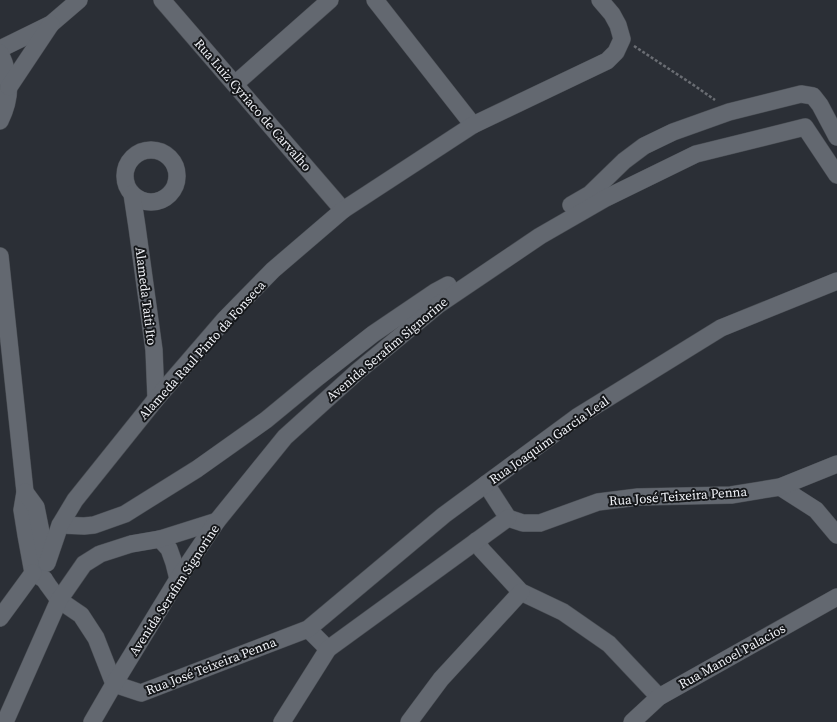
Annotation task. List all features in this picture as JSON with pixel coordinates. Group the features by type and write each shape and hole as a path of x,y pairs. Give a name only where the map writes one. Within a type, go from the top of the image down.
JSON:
{"street":[{"path":"0,49 51,24 79,0"},
{"name":"Rua Luiz Cyriaco de Carvalho","path":"162,0 342,210"},
{"path":"235,84 330,0"},
{"path":"375,0 473,125"},
{"path":"600,0 612,14 618,25 622,39"},
{"path":"9,87 51,24"},
{"name":"Alameda Raul Pinto da Fonseca","path":"0,618 41,572 60,525 75,500 156,399 225,319 268,276 342,210 473,125 607,61 616,52 622,39"},
{"path":"0,53 8,74 9,87 0,122"},
{"path":"60,525 94,525 125,514 197,469 266,420 373,334 435,292 486,263 553,217 590,194 624,162 644,146 673,132 730,112 801,94 813,96 820,105 837,137"},
{"name":"Avenida Serafim Signorine","path":"92,722 178,579 217,521 285,437 357,372 438,305 540,236 606,198 696,154 805,127 837,175"},
{"name":"Alameda Taiti Ito","path":"132,194 154,350 156,399"},
{"path":"0,256 26,492 22,510 26,535 48,585 60,600 81,615 96,638 114,684"},
{"name":"Rua Joaquim Garcia Leal","path":"308,629 444,516 576,417 721,328 837,281"},
{"name":"Rua José Teixeira Penna","path":"508,518 523,522 540,523 598,502 638,497 731,494 780,487 837,464"},
{"path":"282,722 328,649 508,518 486,484"},
{"path":"780,487 816,510 837,535"},
{"path":"5,722 60,600 84,564 100,554 131,544 160,539 217,521"},
{"path":"160,539 169,549 178,579"},
{"path":"476,541 482,550 521,592 563,612 610,644 659,697"},
{"path":"409,722 441,679 521,592"},
{"name":"Rua Manoel Palacios","path":"632,722 659,697 837,597"},
{"path":"308,629 328,649"},
{"name":"Rua José Teixeira Penna","path":"114,684 141,693 308,629"}],"path":[{"path":"622,39 696,86 730,112"}]}
